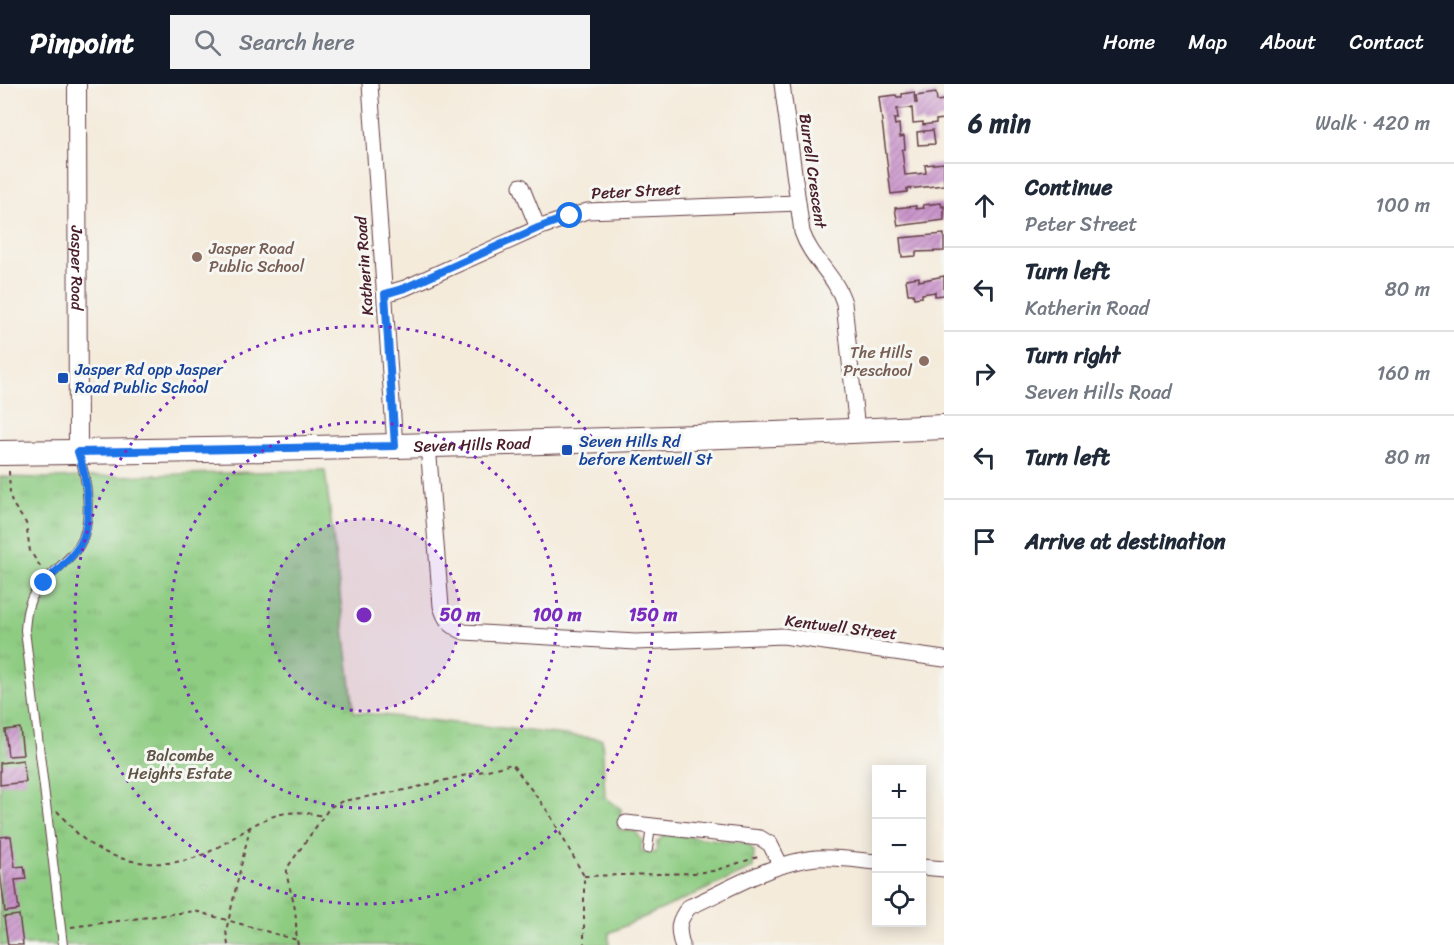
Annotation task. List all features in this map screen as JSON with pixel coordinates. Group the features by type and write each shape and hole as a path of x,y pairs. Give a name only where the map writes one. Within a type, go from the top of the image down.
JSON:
{"main road":[{"name":"Seven Hills Road","path":"5,462 78,452 395,446 944,427"}],"street":[{"name":"Jasper Road","path":"77,84 78,452"},
{"name":"Katherin Road","path":"370,84 395,446"},
{"name":"Burrell Crescent","path":"782,84 802,232 807,245 836,286 844,303 856,431"},
{"path":"521,186 538,228"},
{"name":"Peter Street","path":"385,294 405,288 538,228 579,213 594,210 798,203"},
{"name":"Kentwell Street","path":"428,445 441,606 444,619 453,627 464,632 636,642 783,636 944,659"},
{"path":"626,823 760,838 770,844 778,859"},
{"path":"682,945 678,932 680,919 689,907 778,859 834,857 872,862"},
{"path":"926,867 944,869"}],"lane":[{"path":"63,945 25,630 27,610 34,595 81,543 86,525 86,478 78,452"},
{"path":"648,849 651,826"}],"path":[{"path":"5,462 12,503 28,528 30,551 48,578"},
{"path":"298,945 296,910 286,876 287,868 330,807 343,801 405,790 512,764 549,813 584,876 584,945"},
{"path":"46,800 90,844 125,859 142,863 162,863 207,853 265,818 280,813 299,812 322,816"},
{"path":"228,945 226,931 250,827"},
{"path":"584,876 712,871 778,859"},
{"path":"61,929 195,912 297,940"}],"green space":[{"name":"Balcombe Heights Estate","path":"325,470 354,712 602,739 605,797 621,809 619,830 635,831 642,840 641,851 656,853 657,842 666,834 747,843 754,851 753,868 609,933 609,945 0,945 0,477 50,478"}],"building":[{"path":"914,92 915,103 917,103 916,96 936,93 937,101 944,100 944,119 923,125 923,122 913,123 912,108 897,109 898,119 894,119 895,125 899,124 900,137 904,136 905,149 902,150 905,175 926,173 925,165 944,163 944,185 907,189 907,192 891,194 879,97 896,95 902,97 902,94"},
{"path":"933,130 935,144 918,145 917,132"},
{"path":"941,203 942,207 944,206 944,220 898,226 895,208 916,206 916,209 924,208 923,205"},
{"path":"944,234 944,251 916,252 916,256 902,257 900,238"},
{"path":"944,276 944,295 935,296 935,292 914,298 913,294 908,294 906,279 919,277 919,281"},
{"path":"20,728 23,755 8,756 5,730"},
{"path":"23,760 26,782 0,785 0,763"},
{"path":"11,836 15,867 24,866 26,879 15,880 19,910 5,912 0,871 0,837"},
{"path":"19,915 23,945 8,945 4,917"}],"place":[{"name":"Jasper Road Public School","path":"197,257"},
{"name":"The Hills Preschool","path":"924,361"},
{"name":"Jasper Rd opp Jasper Road Public School","path":"63,378"},
{"name":"Seven Hills Rd before Kentwell St","path":"567,450"}],"route":[{"path":"44,583 76,550 83,537 87,517 86,478 78,452 395,446 385,294 398,291 570,216"}]}
